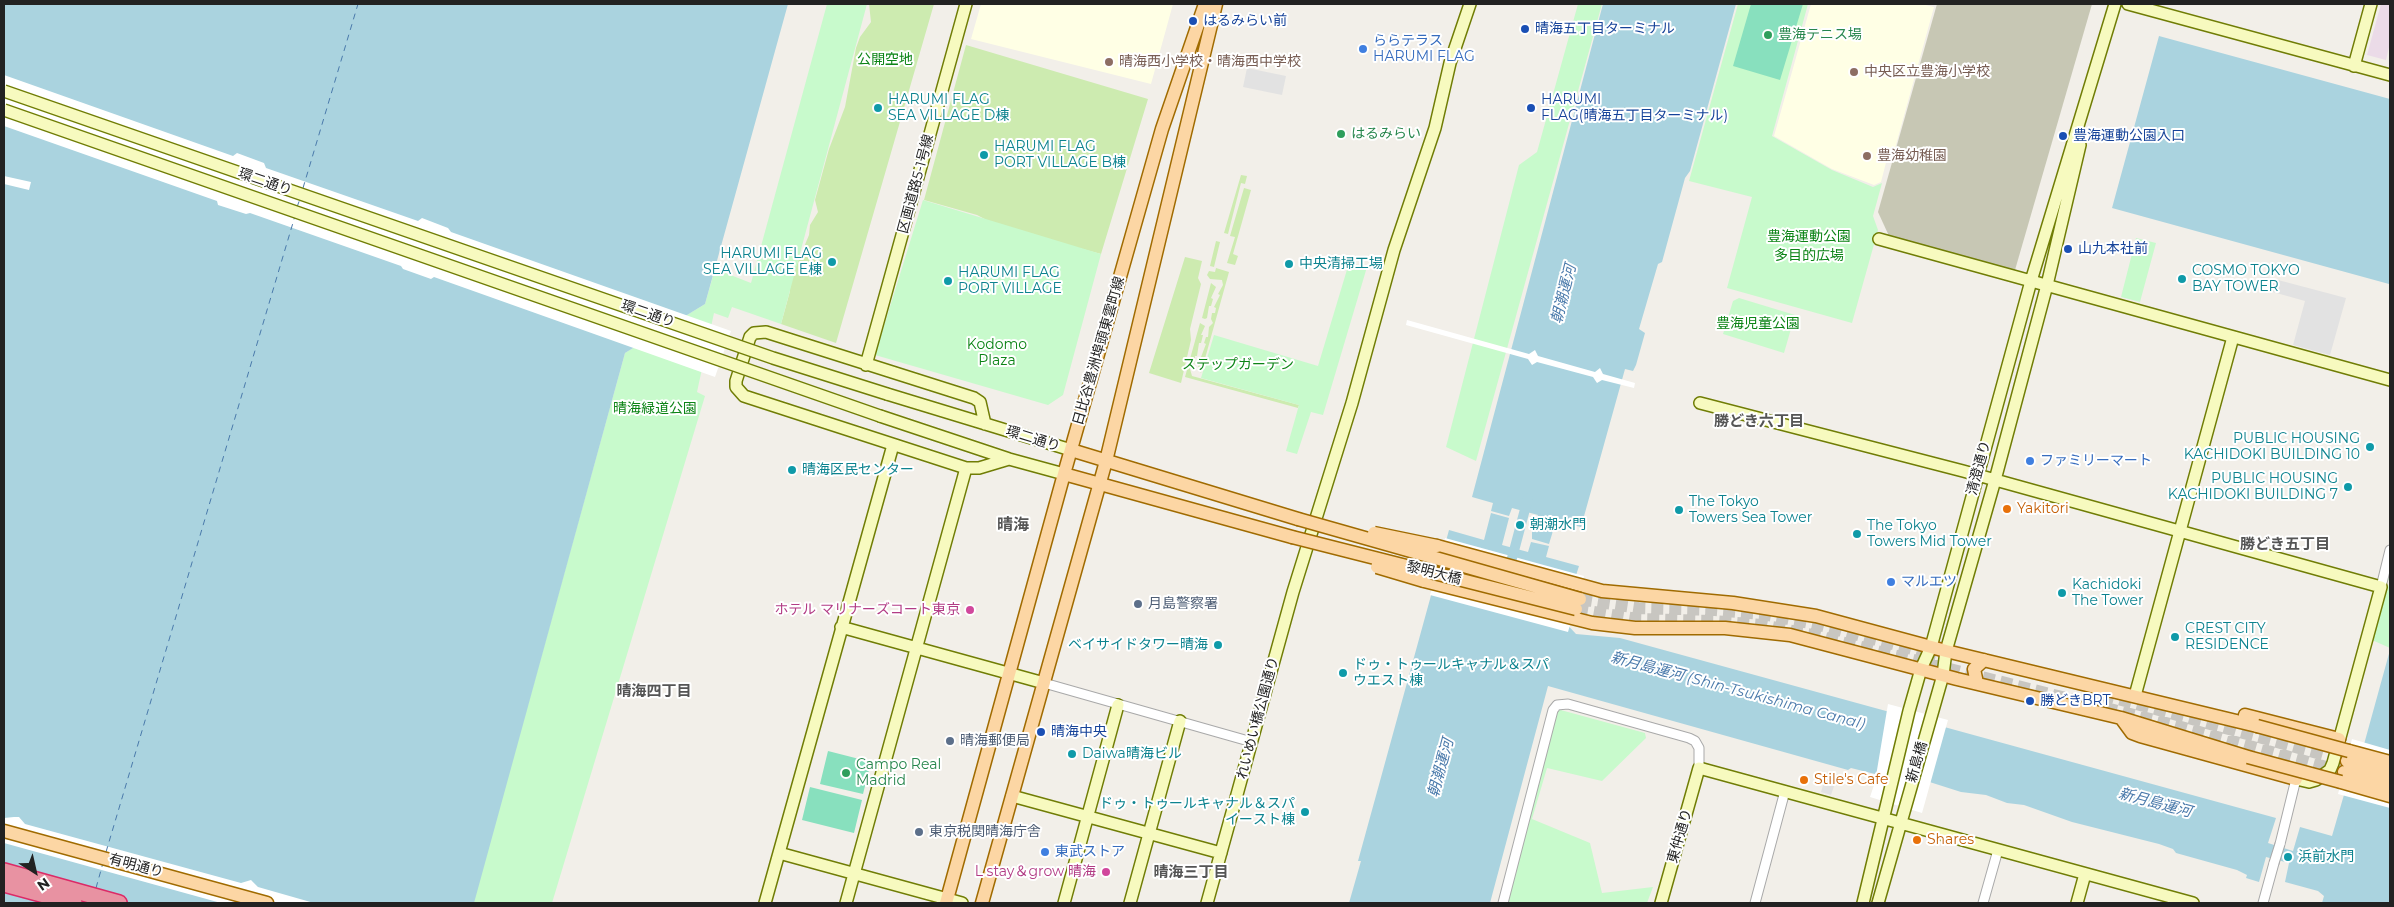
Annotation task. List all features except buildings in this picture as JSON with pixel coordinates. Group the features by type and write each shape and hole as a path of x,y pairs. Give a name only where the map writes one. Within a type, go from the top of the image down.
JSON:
{"highway":[{"path":"4,871 119,903"},
{"path":"4,884 74,903"}],"main road":[{"name":"日比谷豊洲埠頭東雲町線","path":"947,901 1070,450 1162,129 1204,4"},
{"name":"日比谷豊洲埠頭東雲町線","path":"982,903 1106,461 1183,134 1216,4"},
{"path":"1148,180 1168,134 1173,132 1183,134"},
{"name":"環二通り","path":"1070,450 1298,519"},
{"name":"環二通り","path":"1064,474 1292,537"},
{"path":"1298,519 1437,546 1602,591 1646,597 1712,601 1816,616 1946,651 2257,726 2390,762"},
{"name":"黎明大橋","path":"1292,537 1578,604 1298,519"},
{"path":"1292,537 1424,581 1570,619 1634,628 1706,627 1778,634 2121,718 2248,757 2390,796"},
{"path":"1778,634 1774,624 1775,619 1784,610"},
{"path":"1977,684 1974,669 1984,660"},
{"path":"2066,679 2099,683 2240,713 2339,739"},
{"path":"2121,718 2132,733 2140,736 2296,779"},
{"path":"2390,773 2345,766 2390,785"},
{"name":"有明通り","path":"4,831 267,903"}],"street":[{"name":"区画道路5-1号線","path":"866,365 966,4"},
{"name":"れいめい橋公園通り","path":"1207,903 1310,532 1352,403 1394,250 1425,162 1450,63 1470,4"},
{"path":"2103,46 2115,4"},
{"path":"2128,4 2390,76"},
{"path":"2354,66 2371,4"},
{"name":"清澄通り","path":"1909,711 1921,669 1931,647 2031,281 2103,46"},
{"name":"清澄通り","path":"1930,716 1943,675 1946,651 1995,480 2047,285 2103,46"},
{"name":"環二通り","path":"4,91 773,358 1070,450"},
{"name":"環二通り","path":"4,110 880,416 1008,459 1064,474"},
{"path":"1879,240 2390,380"},
{"path":"985,424 980,402 974,398 766,332 759,332 750,337 736,381 736,387 744,396 966,468 979,468 1008,459"},
{"path":"2136,692 2233,336"},
{"path":"1700,403 1977,475 2381,587"},
{"path":"765,903 893,445"},
{"path":"846,903 966,468"},
{"path":"2263,903 2296,779 2309,782 2324,775 2333,763 2390,550"},
{"path":"841,627 1252,742"},
{"path":"1502,903 1553,710 1556,705 1568,704 1689,738 1695,741 1699,748 1699,768 2085,874 2172,901 2193,903"},
{"path":"1064,903 1118,705"},
{"name":"新島橋","path":"1883,818 1909,711"},
{"name":"新島橋","path":"1900,822 1930,716"},
{"path":"1130,903 1180,721"},
{"name":"東仲通り","path":"1662,903 1699,768"},
{"path":"1755,903 1785,791"},
{"path":"1012,796 1221,853"},
{"path":"1863,903 1883,818"},
{"path":"1878,903 1900,822"},
{"path":"1983,903 1998,850"},
{"path":"779,853 947,901 962,903"},
{"path":"2077,903 2085,874"}],"shaded area":[{"name":"晴海西小学校・晴海西中学校","path":"981,4 1173,4 1151,84 971,39"},
{"name":"中央区立豊海小学校","path":"1811,4 1921,4 1934,7 1894,152 1889,151 1881,182 1874,185 1832,169 1774,136"},
{"path":"1937,4 2092,4 2015,270 1889,236 1878,212"},
{"path":"2381,4 2390,4 2390,43 2386,60 2367,55"},
{"path":"1247,68 1286,76 1282,95 1243,87"},
{"path":"2263,276 2346,298 2330,355 2293,345 2305,301 2255,287 2257,280"},
{"path":"1827,772 1838,774 1831,795 1821,792"}],"green space":[{"name":"晴海緑道公園","path":"827,4 867,4 781,324 732,307 728,318 714,313 697,392 705,396 552,903 473,903 625,353 705,304 715,269 751,283"},
{"name":"公開空地","path":"869,4 934,4 836,343 781,324 790,291 789,283 809,235 810,225 818,212 815,200 829,149 845,107 856,48 860,37 871,22"},
{"path":"1578,4 1602,4 1476,461 1446,447 1519,165 1537,152"},
{"name":"豊海運動公園","path":"1738,4 1808,4 1772,136 1832,170 1873,187 1882,183 1873,216 1878,230 1852,323 1727,288 1752,197 1689,181"},
{"name":"豊海テニス場","path":"1751,4 1803,4 1780,80 1733,66"},
{"path":"966,45 1148,99 1101,254 1000,227 977,215 924,200"},
{"path":"1241,175 1247,176 1245,184 1241,183 1228,234 1224,233"},
{"path":"1244,188 1251,190 1233,254 1238,256 1235,265 1227,263 1235,237 1230,236"},
{"name":"Kodomo Plaza","path":"923,200 1101,254 1063,395 1048,405 875,355"},
{"path":"2136,238 2156,243 2140,302 2121,297"},
{"path":"1216,241 1220,242 1214,267 1210,266"},
{"path":"1185,257 1202,261 1198,278 1201,284 1190,329 1191,340 1181,383 1149,373"},
{"name":"ステップガーデン","path":"1349,263 1367,267 1323,415 1311,412 1297,454 1286,451 1299,405 1201,378 1214,335 1318,366"},
{"path":"1216,268 1229,272 1201,373 1198,368 1206,344 1204,343 1206,337 1208,337 1209,327 1213,323 1211,319 1212,313 1215,313 1216,308 1214,307 1223,285 1222,280 1210,279 1207,275 1209,271 1215,272"},
{"path":"1211,283 1216,287 1211,298 1213,299 1211,306 1209,306 1207,318 1205,319 1202,318"},
{"name":"豊海児童公園","path":"1739,298 1795,315 1784,353 1723,334 1733,301"},
{"path":"1200,323 1205,326 1201,335 1203,335 1201,343 1199,343 1197,356 1195,356 1194,367 1190,369 1192,376 1299,405 1298,408 1185,377"},
{"path":"2390,563 2390,581 2386,579"},
{"path":"2390,581 2390,648 2372,640"},
{"path":"1557,709 1645,733 1646,738 1602,781 1547,768 1532,819 1590,843 1602,893 1653,887 1647,903 1506,903"},
{"name":"Campo Real Madrid","path":"828,751 871,762 863,794 820,784"},
{"path":"810,787 862,800 854,833 802,820"}],"water":[{"path":"4,4 788,4 705,304 625,353 474,903 4,903"},
{"path":"1603,4 1736,4 1690,171 1685,178 1662,262 1658,264 1639,329 1645,333 1636,365 1633,371 1625,369 1581,527 1556,521 1549,544 1532,539 1532,531 1538,515 1512,508 1509,516 1491,511 1493,503 1472,497"},
{"path":"2159,36 2390,99 2389,284 2112,208"},
{"path":"1491,513 1509,518 1502,545 1528,552 1531,542 1549,546 1546,557 1579,566 1562,619 1576,634 1620,638 2276,818 2268,843 2293,851 2300,827 2332,836 2348,781 2355,777 2390,650 2390,903 2322,903 2324,896 2318,891 2285,882 2289,863 2266,857 2259,882 2246,878 2247,875 2237,870 2176,853 2173,849 2159,844 2072,822 2024,805 2007,803 1986,795 1961,792 1917,778 1895,779 1851,768 1848,770 1548,686 1490,903 1349,903 1361,861 1358,861 1449,530 1484,540"}],"pier":[{"path":"4,75 233,156 237,153 264,163 266,168 418,221 422,218 448,228 451,232 731,331 715,377 434,277 431,279 403,269 401,266 250,213 246,214 218,205 217,201 4,126"},
{"path":"4,176 31,182 29,190 4,184"},
{"path":"1407,320 1529,354 1535,350 1538,356 1595,372 1600,368 1603,374 1635,383 1634,388 1602,380 1597,383 1593,377 1537,362 1532,365 1528,359 1406,325"},
{"path":"1445,538 1584,576 1568,632 1430,595"},
{"path":"1888,704 1948,720 1922,813 1870,797 1875,782"},
{"path":"2352,739 2390,750 2390,808 2338,794"},
{"path":"19,817 25,824 241,883 251,880 258,887 314,903 221,903 4,843 4,818"}],"waterway":[{"name":"朝潮運河","path":"1511,562 1528,498"}],"ferry route":[{"path":"303,188 358,4"},
{"path":"297,207 300,199"},
{"path":"106,852 295,216"},
{"path":"96,888 103,863"}],"tunnel":[{"path":"1580,599 1638,608 1715,610 1763,614 1815,624 1936,655"},
{"path":"1576,609 1637,619 1714,621 1762,625 1813,635 2170,724 2344,772"},
{"path":"2085,690 2347,761"}],"place":[{"name":"はるみらい前","path":"1193,21"},
{"name":"晴海五丁目ターミナル","path":"1525,29"},
{"name":"豊海テニス場","path":"1768,35"},
{"name":"ららテラス HARUMI FLAG","path":"1363,49"},
{"name":"晴海西小学校・晴海西中学校","path":"1109,62"},
{"name":"中央区立豊海小学校","path":"1854,72"},
{"name":"HARUMI FLAG SEA VILLAGE D棟","path":"878,108"},
{"name":"HARUMI FLAG(晴海五丁目ターミナル)","path":"1531,108"},
{"name":"はるみらい","path":"1341,134"},
{"name":"豊海運動公園入口","path":"2063,136"},
{"name":"HARUMI FLAG PORT VILLAGE B棟","path":"984,155"},
{"name":"豊海幼稚園","path":"1867,156"},
{"name":"山九本社前","path":"2068,249"},
{"name":"HARUMI FLAG SEA VILLAGE E棟","path":"832,262"},
{"name":"中央清掃工場","path":"1289,264"},
{"name":"COSMO TOKYO BAY TOWER","path":"2182,279"},
{"name":"HARUMI FLAG PORT VILLAGE","path":"948,281"},
{"name":"PUBLIC HOUSING KACHIDOKI BUILDING 10","path":"2370,447"},
{"name":"ファミリーマート","path":"2030,461"},
{"name":"晴海区民センター","path":"792,470"},
{"name":"PUBLIC HOUSING KACHIDOKI BUILDING 7","path":"2348,487"},
{"name":"Yakitori","path":"2007,509"},
{"name":"The Tokyo Towers Sea Tower","path":"1679,510"},
{"name":"朝潮水門","path":"1520,525"},
{"name":"The Tokyo Towers Mid Tower","path":"1857,534"},
{"name":"マルエツ","path":"1891,582"},
{"name":"Kachidoki The Tower","path":"2062,593"},
{"name":"月島警察署","path":"1138,604"},
{"name":"ホテル マリナーズコート東京","path":"970,610"},
{"name":"CREST CITY RESIDENCE","path":"2175,637"},
{"name":"ベイサイドタワー晴海","path":"1218,645"},
{"name":"ドゥ・トゥールキャナル＆スパ ウエスト棟","path":"1343,673"},
{"name":"勝どきBRT","path":"2030,701"},
{"name":"晴海中央","path":"1041,732"},
{"name":"晴海郵便局","path":"950,741"},
{"name":"Daiwa晴海ビル","path":"1072,754"},
{"name":"Campo Real Madrid","path":"846,773"},
{"name":"Stile's Cafe","path":"1804,780"},
{"name":"ドゥ・トゥールキャナル＆スパ イースト棟","path":"1305,812"},
{"name":"東京税関晴海庁舎","path":"919,832"},
{"name":"Shares","path":"1917,840"},
{"name":"東武ストア","path":"1045,852"},
{"name":"浜前水門","path":"2288,857"},
{"name":"L stay＆grow 晴海","path":"1106,872"}],"district":[{"name":"勝どき六丁目","path":"1759,422"},
{"name":"晴海","path":"1013,525"},
{"name":"勝どき五丁目","path":"2285,545"},
{"name":"晴海四丁目","path":"654,692"},
{"name":"晴海三丁目","path":"1191,873"}],"park label":[{"name":"多目的広場","path":"1809,256"}],"water label":[{"name":"新月島運河 (Shin-Tsukishima Canal)","path":"1738,691"},
{"name":"新月島運河","path":"2155,803"}]}
